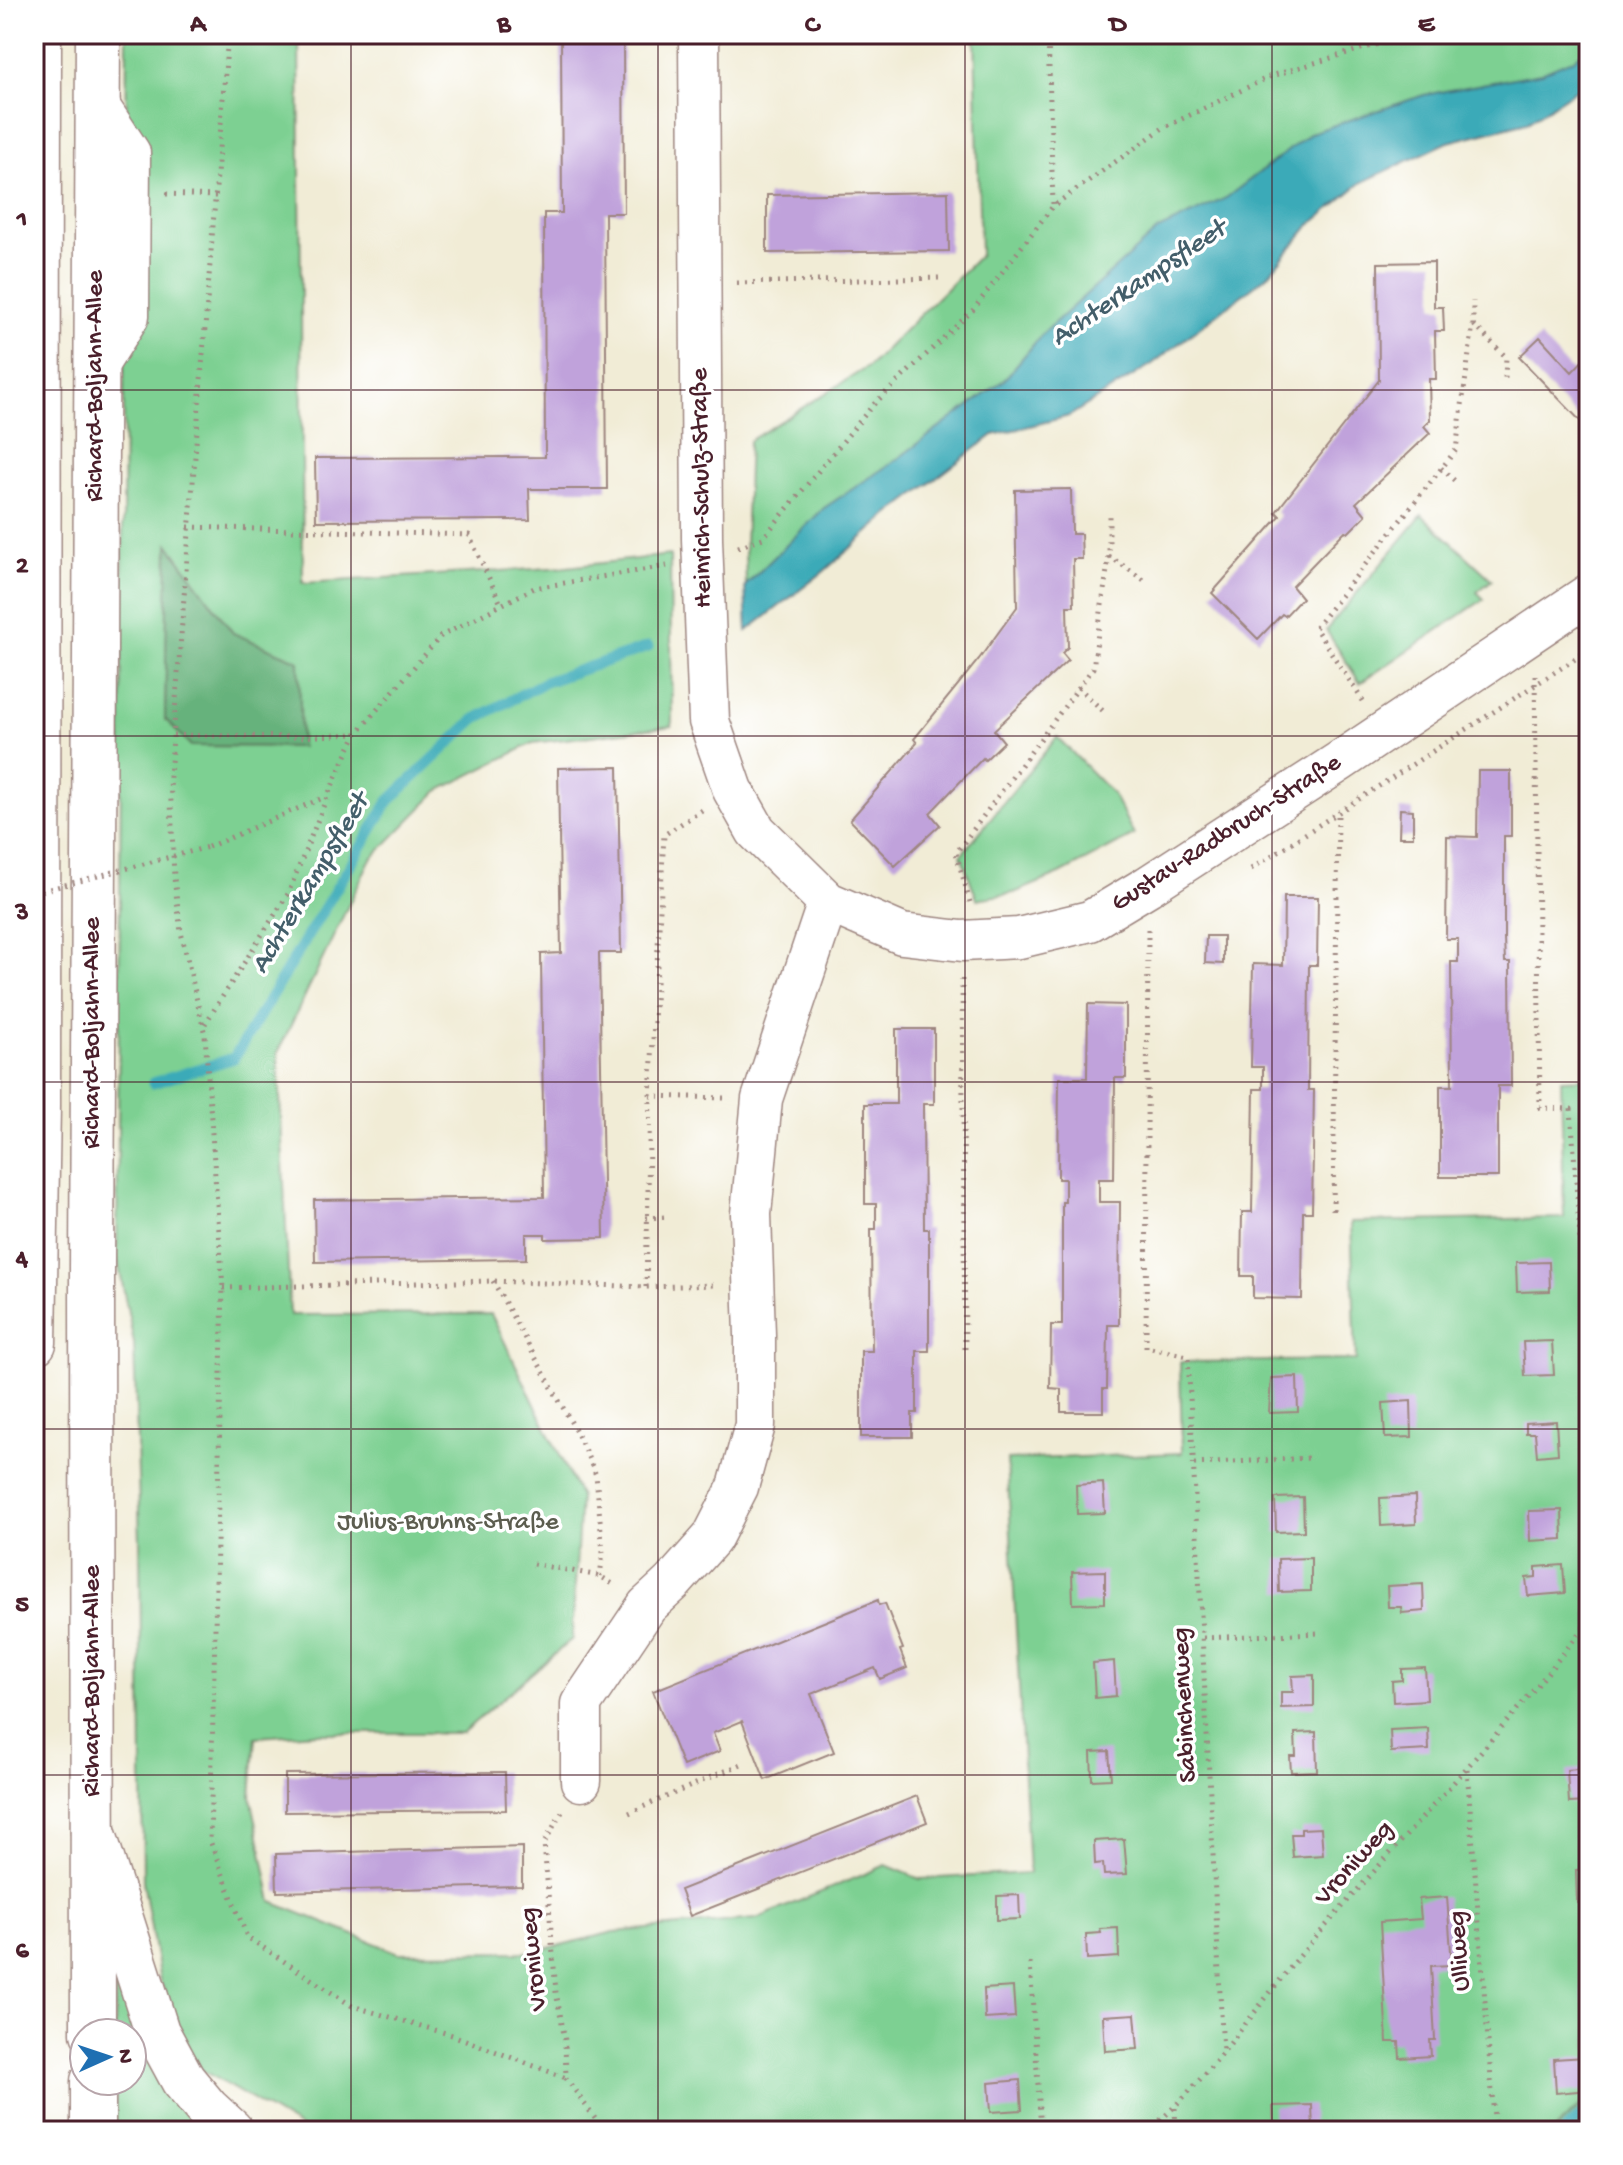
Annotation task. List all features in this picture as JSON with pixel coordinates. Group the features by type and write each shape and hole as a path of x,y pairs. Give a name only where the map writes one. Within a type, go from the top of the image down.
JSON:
{"main road":[{"path":"34,1343 38,1106 39,34"},
{"name":"Richard-Boljahn-Allee","path":"93,2017 92,1253 98,34"},
{"path":"93,1831 157,2032 183,2080 231,2131"},
{"path":"93,2097 93,2131"}],"street":[{"name":"Heinrich-Schulz-Straße","path":"699,34 702,561 709,721 733,790 756,831 828,902"},
{"path":"96,368 129,316 130,153 97,103"},
{"name":"Gustav-Radbruch-Straße","path":"828,902 902,934 962,941 1019,938 1090,921 1339,762 1589,594"},
{"path":"581,1781 581,1704 647,1606 712,1538 738,1487 755,1425 751,1214 762,1099 828,902"}],"path":[{"path":"228,34 170,776 174,878 181,932 205,1035 223,1288 210,1841 247,1937 352,2006 452,2035 566,2078 604,2131"},
{"path":"1048,34 1053,206"},
{"path":"204,1026 288,894 356,734 441,636 534,588 702,561 763,538 873,405 973,310 1053,206 1163,128 1271,76 1371,46 1429,34"},
{"path":"129,192 217,196"},
{"path":"700,284 940,278"},
{"path":"1383,732 1315,628 1456,450 1473,324 1473,301"},
{"path":"1473,324 1506,357 1505,378"},
{"path":"1441,468 1456,482"},
{"path":"965,1350 962,941 970,900 956,853 1093,668 1109,556 1109,516"},
{"path":"188,527 469,535 501,604"},
{"path":"1109,556 1144,580"},
{"path":"1534,631 1540,1108 1571,1109 1589,1371"},
{"path":"1078,687 1103,711"},
{"path":"173,735 297,737 356,734"},
{"path":"1333,1210 1339,762"},
{"path":"646,1287 650,1096 664,835 733,790"},
{"path":"34,893 208,847 327,797"},
{"name":"Sabinchenweg","path":"1148,886 1146,1347 1188,1356 1223,2053"},
{"path":"650,1096 762,1099"},
{"path":"646,1218 666,1217"},
{"path":"223,1288 493,1281 646,1287 754,1284"},
{"path":"493,1281 576,1431 596,1475 603,1553 600,1576"},
{"path":"1194,1464 1309,1458"},
{"path":"533,1564 600,1576 647,1606"},
{"name":"Vroniweg","path":"1148,2131 1175,2108 1223,2053 1299,1958 1467,1767 1589,1620"},
{"path":"1203,1638 1318,1633"},
{"path":"629,1813 746,1762"},
{"name":"Ulliweg","path":"1467,1767 1495,2131"},
{"name":"Vroniweg","path":"566,2078 565,2040 556,1992 544,1843 581,1781"},
{"path":"1030,1963 1041,2131"},
{"path":"1175,2108 1176,2131"}],"green space":[{"name":"Julius-Bruhns-Straße","path":"127,34 299,34 303,583 567,567 670,555 672,726 533,743 438,791 370,860 278,1052 290,1315 491,1314 580,1497 572,1639 462,1733 317,1733 256,1737 251,1796 272,1902 399,1953 532,1952 614,1932 756,1919 886,1865 920,1879 1029,1873 1007,1460 1182,1453 1180,1362 1356,1360 1351,1222 1564,1218 1561,1079 1589,1078 1589,2098 1553,2131 305,2131 195,2066 160,1981 143,1881 140,1543 134,1343 117,1257","holes":["169,545 233,633 165,719"]},
{"path":"975,34 1589,34 1589,81 1527,122 1448,142 1362,182 1310,225 1268,275 1152,364 1069,416 993,435 888,515 823,572 747,631 745,545 749,441 869,366 980,255"},
{"path":"1422,515 1492,580 1477,592 1484,599 1360,683 1326,630"},
{"path":"168,544 233,633 299,661 301,747 191,746 165,719"},
{"path":"1057,737 1113,794 1134,835 1060,874 1014,893 977,899 961,855"},
{"path":"115,1976 131,2017 115,2017"},
{"path":"148,2050 213,2131 115,2131 115,2097 148,2097"},
{"path":"1589,2098 1589,2131 1553,2131"}],"water":[{"path":"1589,46 1589,81 1527,122 1448,142 1362,182 1310,225 1268,275 1152,364 1069,416 993,435 888,515 823,572 747,631 745,586 824,508 896,460 1004,380 1043,333 1158,230 1226,198 1311,133 1424,95 1541,73 1574,59"}],"building":[{"path":"561,34 623,34 624,213 605,213 607,489 529,489 530,520 316,521 315,458 545,457 544,213 562,213"},
{"path":"948,192 949,251 767,253 767,195"},
{"path":"1434,262 1434,307 1443,307 1444,331 1435,331 1436,379 1429,379 1430,420 1424,426 1430,433 1356,503 1366,515 1348,533 1345,531 1292,586 1302,598 1258,639 1212,593 1280,516 1276,512 1379,380 1378,263"},
{"path":"1540,337 1572,372 1589,354 1589,430 1519,357"},
{"path":"1071,489 1072,534 1081,534 1082,559 1073,559 1074,606 1067,606 1068,647 1062,653 1068,660 994,730 1004,742 985,760 983,758 930,813 940,825 895,866 850,820 917,743 914,739 1017,607 1015,490"},
{"path":"618,767 621,953 599,953 604,1238 545,1239 545,1234 526,1234 526,1259 315,1262 314,1200 544,1197 541,954 561,953 558,768"},
{"path":"1478,771 1511,771 1511,836 1504,836 1504,938 1505,962 1510,962 1511,1086 1498,1086 1498,1177 1440,1177 1440,1086 1452,1086 1451,962 1458,962 1458,939 1446,939 1447,836 1477,837"},
{"path":"1400,809 1413,810 1413,837 1399,837"},
{"path":"1284,897 1318,897 1317,965 1309,965 1308,1090 1314,1090 1312,1212 1303,1212 1302,1299 1253,1298 1253,1276 1241,1276 1242,1212 1252,1212 1254,1089 1263,1089 1263,1067 1251,1067 1253,964 1283,965"},
{"path":"1206,936 1223,936 1223,964 1205,963"},
{"path":"1088,1004 1126,1005 1126,1078 1115,1078 1114,1179 1099,1179 1099,1202 1120,1202 1119,1325 1108,1325 1107,1389 1103,1389 1103,1412 1061,1412 1061,1389 1050,1388 1051,1325 1062,1325 1062,1202 1065,1202 1065,1179 1058,1179 1059,1078 1087,1078"},
{"path":"896,1029 934,1029 934,1104 923,1104 924,1229 929,1229 929,1351 917,1351 917,1413 912,1413 912,1437 861,1437 861,1351 872,1351 871,1229 876,1229 876,1204 865,1204 865,1104 896,1104"},
{"path":"1549,1262 1550,1291 1517,1292 1516,1263"},
{"path":"1552,1341 1554,1375 1525,1376 1523,1342"},
{"path":"1297,1377 1298,1412 1269,1413 1271,1378"},
{"path":"1411,1401 1412,1437 1385,1438 1383,1403"},
{"path":"1556,1421 1558,1454 1537,1456 1535,1433 1526,1433 1526,1423"},
{"path":"1103,1483 1105,1513 1077,1514 1076,1485"},
{"path":"1415,1496 1416,1524 1381,1526 1380,1498"},
{"path":"1303,1497 1304,1531 1276,1532 1275,1498"},
{"path":"1562,1510 1563,1539 1530,1541 1529,1511"},
{"path":"1311,1558 1311,1591 1279,1592 1278,1559"},
{"path":"1563,1565 1565,1593 1528,1596 1526,1578 1536,1577 1536,1567"},
{"path":"1105,1571 1105,1603 1073,1604 1072,1572"},
{"path":"1423,1584 1424,1611 1402,1613 1401,1607 1388,1607 1387,1586"},
{"path":"878,1600 879,1605 885,1603 907,1668 880,1679 875,1668 811,1694 834,1752 765,1780 742,1721 713,1733 720,1751 683,1766 653,1691"},
{"path":"1114,1661 1116,1696 1095,1698 1093,1663"},
{"path":"1425,1668 1427,1700 1393,1702 1392,1681 1402,1680 1402,1669"},
{"path":"1314,1675 1314,1707 1281,1708 1281,1692 1293,1692 1292,1676"},
{"path":"1428,1728 1429,1750 1391,1752 1390,1730"},
{"path":"1316,1732 1317,1771 1291,1772 1290,1756 1296,1756 1295,1733"},
{"path":"1109,1751 1111,1779 1092,1780 1091,1752"},
{"path":"1589,1768 1589,1802 1569,1803 1567,1770"},
{"path":"505,1772 506,1810 285,1812 285,1774"},
{"path":"917,1796 927,1822 690,1916 680,1890"},
{"path":"1321,1828 1323,1855 1293,1857 1291,1834 1301,1834 1301,1829"},
{"path":"1124,1839 1127,1874 1104,1875 1103,1863 1095,1864 1094,1841"},
{"path":"522,1847 522,1886 277,1892 276,1854"},
{"path":"1589,1869 1589,1902 1577,1903 1576,1870"},
{"path":"1019,1895 1020,1919 997,1920 997,1896"},
{"path":"1447,1897 1452,1965 1431,1966 1435,2040 1430,2040 1431,2056 1400,2058 1399,2042 1387,2042 1380,1922 1421,1919 1419,1899"},
{"path":"1118,1928 1119,1957 1087,1959 1086,1934"},
{"path":"1581,1967 1589,1967 1589,2003 1583,2003"},
{"path":"1013,1987 1015,2017 985,2019 984,1989"},
{"path":"1135,2014 1138,2049 1105,2051 1103,2016"},
{"path":"1586,2057 1589,2090 1556,2093 1554,2059"},
{"path":"1020,2080 1022,2110 991,2112 989,2083"},
{"path":"1312,2105 1313,2131 1274,2131 1273,2106"}],"waterway":[{"name":"Achterkampsfleet","path":"153,1083 234,1058 389,801 475,719 545,682 648,647"},
{"path":"1565,2131 1589,2109"}]}
